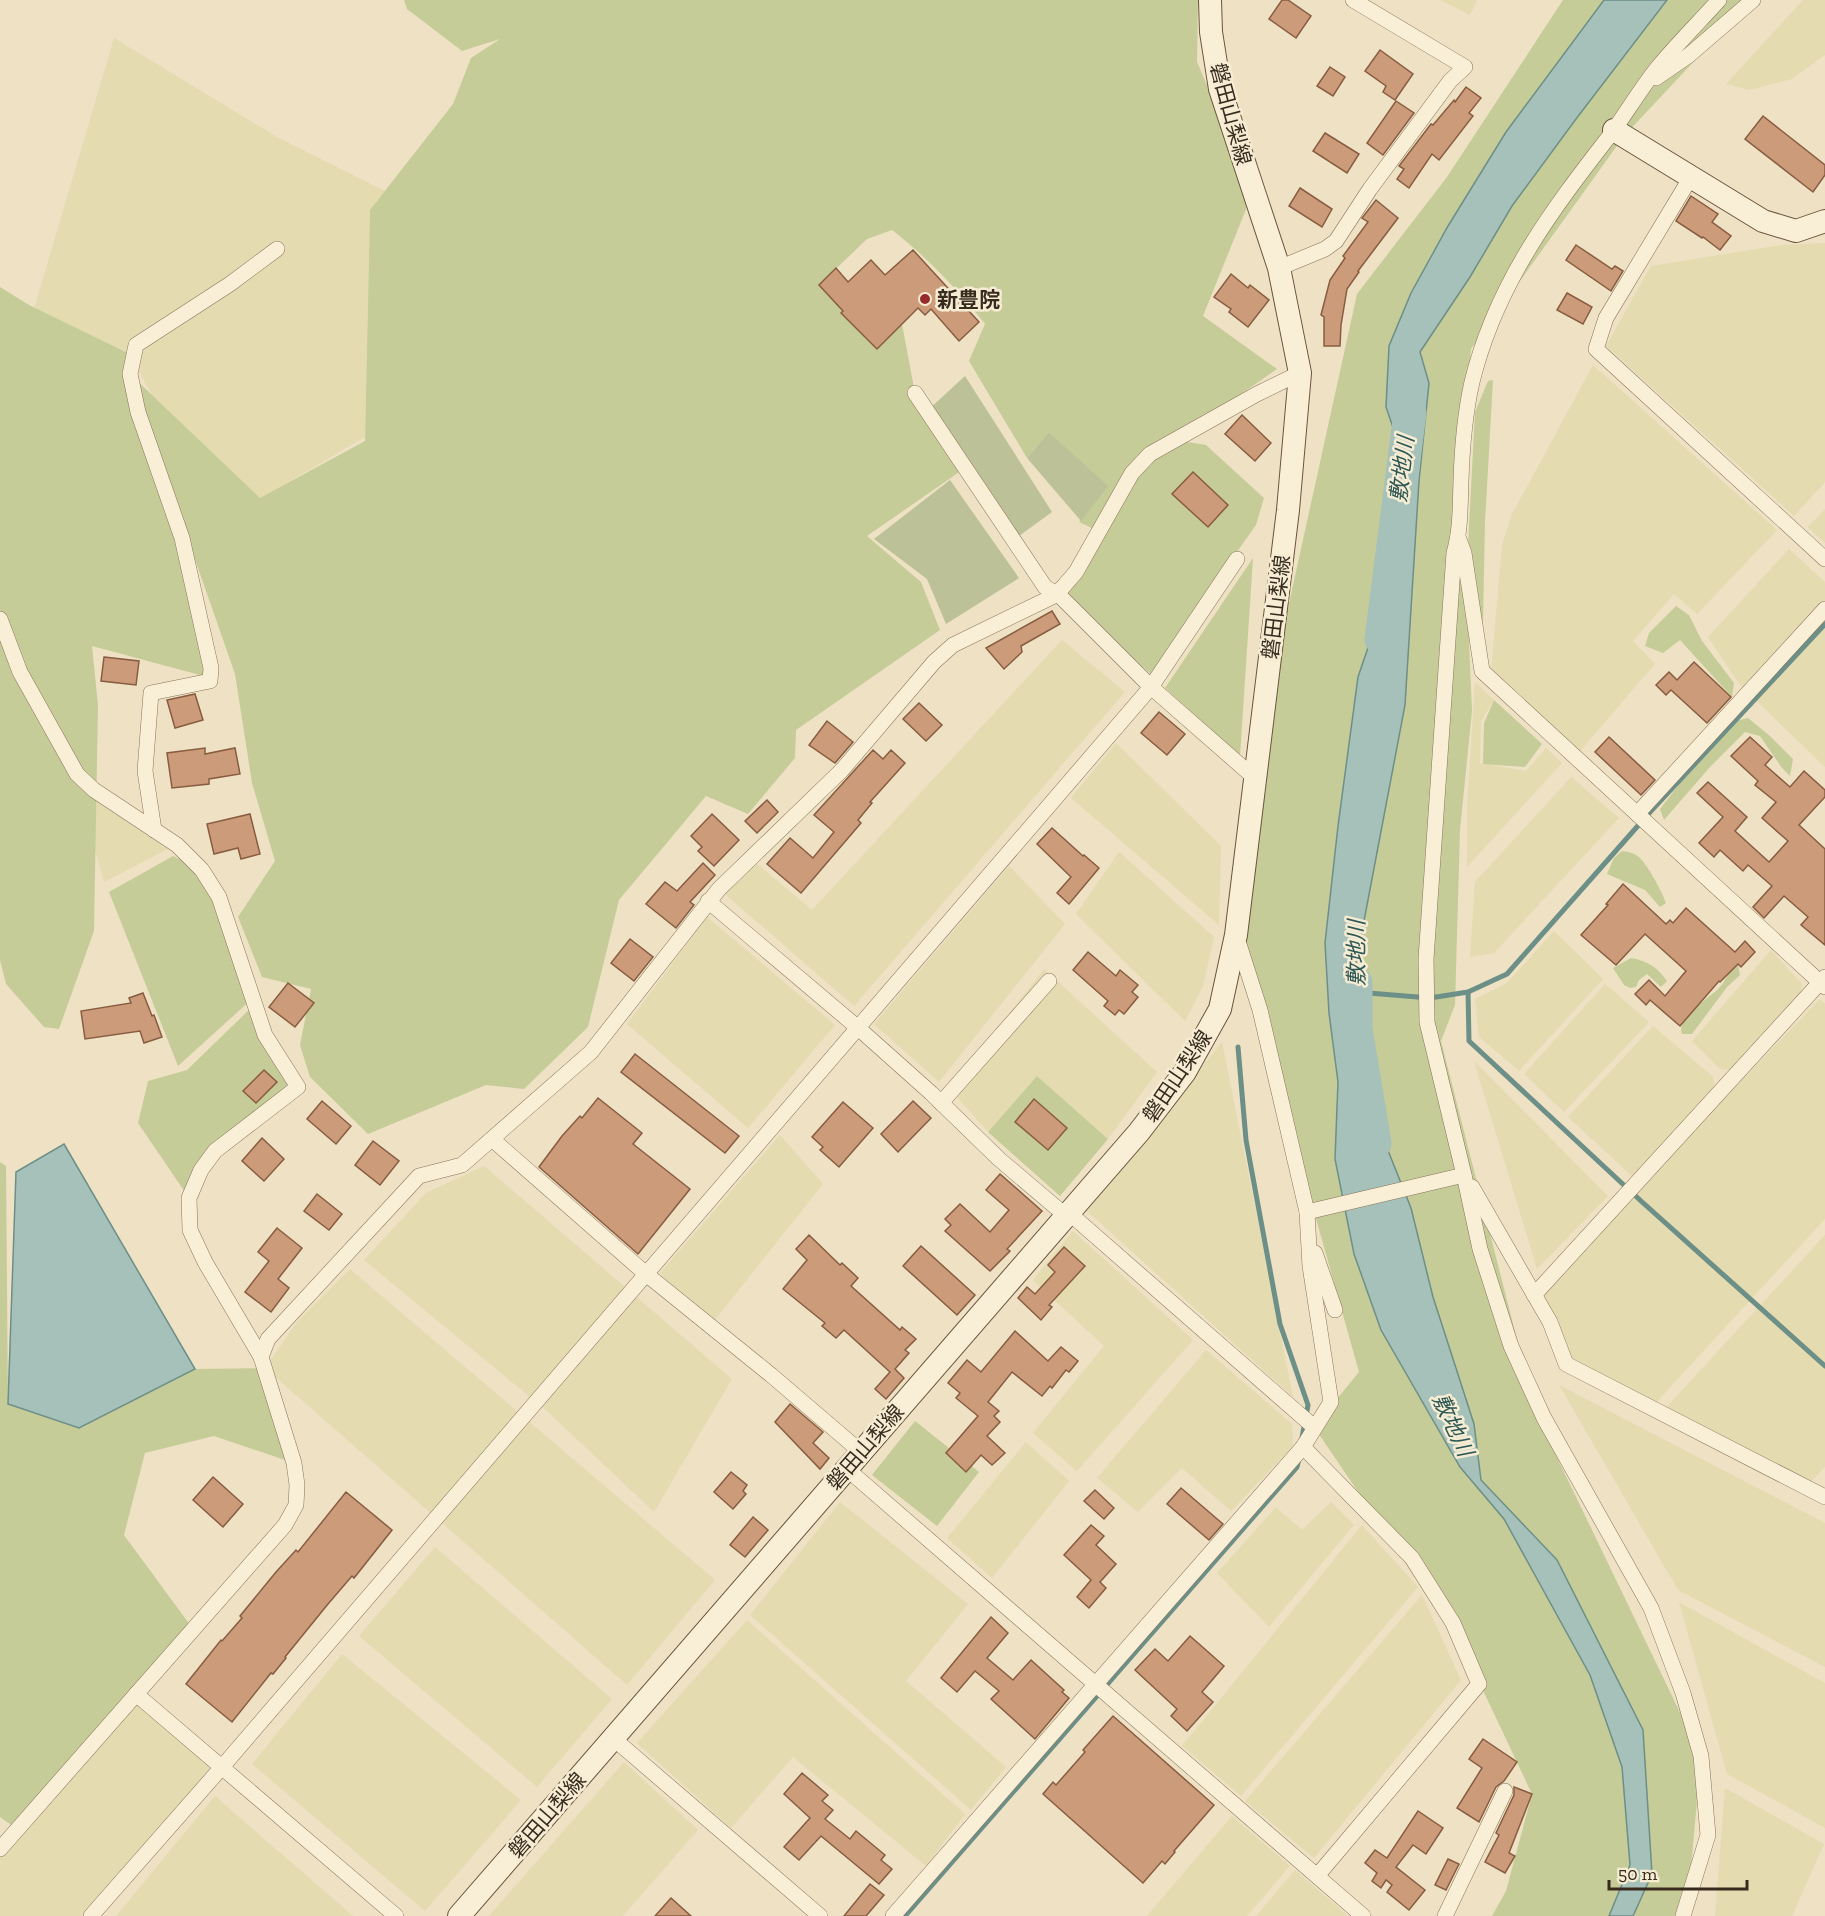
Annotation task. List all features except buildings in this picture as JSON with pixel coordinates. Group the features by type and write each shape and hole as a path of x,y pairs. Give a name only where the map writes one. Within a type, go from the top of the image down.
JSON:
{"main road":[{"name":"磐田山梨線","path":"459,1916 1139,1132 1185,1072 1220,1009 1236,935 1256,779 1288,510 1300,373 1279,268 1220,89 1211,32 1210,0"},
{"path":"1614,130 1763,221 1796,231 1825,221"}],"street":[{"path":"1279,268 1325,249 1336,241 1370,189 1450,81 1465,67 1353,0"},
{"path":"1683,1916 1708,1835 1701,1756 1686,1703 1651,1608 1544,1418 1511,1346 1457,1176 1427,1022 1426,959 1454,553 1458,537 1468,404 1483,343 1528,248 1557,204 1658,68 1719,0"},
{"path":"1644,87 1688,56 1753,0"},
{"path":"1691,177 1606,318 1596,349 1825,559"},
{"path":"154,830 145,771 151,693 210,681 211,668 182,538 138,412 130,374 136,345 230,284 277,249"},
{"path":"261,1357 268,1339 419,1176 462,1165 591,1052 708,901 842,770 934,662 953,645 1056,594 1076,572 1132,473 1150,454 1257,394 1300,373"},
{"path":"915,393 1045,587 1060,596 1151,687 1256,779"},
{"path":"1458,537 1464,553 1482,671 1823,982 1534,1295"},
{"path":"91,1916 222,1767 1151,687 1237,559"},
{"path":"1637,814 1825,609"},
{"path":"0,620 20,672 77,774 94,790 177,845 202,870 219,897 265,1035 298,1087 215,1151 201,1170 189,1198 190,1230 205,1262 261,1357 294,1463 297,1485 296,1505 285,1525 0,1849"},
{"path":"708,901 857,1027 999,1159 1067,1214 1314,1427"},
{"path":"893,1916 1303,1447 1331,1402 1310,1266 1308,1233 1313,1211 1260,1010 1236,935"},
{"path":"941,1103 1049,981"},
{"path":"492,1139 646,1274 771,1375 854,1461 1095,1684 1363,1916"},
{"path":"1313,1211 1457,1176"},
{"path":"1457,1176 1550,1322 1566,1364 1825,1497"},
{"path":"1308,1233 1335,1310"},
{"path":"1303,1447 1412,1558 1453,1623 1479,1684 1317,1876"},
{"path":"136,1694 396,1916"},
{"path":"614,1739 820,1916"},
{"path":"1445,1916 1504,1791"}],"shaded area":[{"path":"1440,0 1477,0 1470,15"},
{"path":"1803,0 1825,0 1825,55 1792,79 1749,90 1726,84"},
{"path":"114,38 277,137 385,191 370,210 365,437 260,499 152,395 129,353 34,309"},
{"path":"1825,243 1825,482 1794,516 1606,346 1651,266 1782,245"},
{"path":"1593,365 1777,530 1697,614 1674,594 1633,641 1655,664 1575,757 1491,672 1502,545 1512,514"},
{"path":"1825,509 1825,543 1808,527"},
{"path":"1789,549 1825,582 1825,767 1740,685 1708,637"},
{"path":"1062,640 1125,692 854,1006 719,889 750,858 812,910"},
{"path":"1475,682 1494,700 1481,721 1480,763 1526,771 1546,748 1562,763 1467,867 1467,807"},
{"path":"1116,743 1221,846 1219,925 1071,798"},
{"path":"1571,777 1619,818 1494,953 1470,957 1475,882"},
{"path":"78,787 168,849 104,882"},
{"path":"1119,852 1214,937 1203,986 1185,1021 1076,914"},
{"path":"1009,866 1065,924 939,1082 874,1024"},
{"path":"707,917 835,1025 748,1128 627,1024"},
{"path":"1554,931 1603,979 1519,1071 1479,1037 1475,999 1507,983"},
{"path":"1771,950 1802,984 1800,995 1730,1070 1720,1069 1692,1041"},
{"path":"1044,969 1157,1072 1108,1139 1037,1076 988,1132 950,1089"},
{"path":"1605,984 1649,1022 1564,1112 1524,1074"},
{"path":"1820,999 1825,1004 1825,1219 1651,1408 1566,1364 1542,1288"},
{"path":"1653,1026 1713,1077 1717,1095 1632,1176 1568,1117"},
{"path":"1222,1042 1293,1397 1087,1211"},
{"path":"1474,1061 1608,1196 1537,1269"},
{"path":"780,1135 823,1184 710,1326 660,1273"},
{"path":"484,1166 732,1379 654,1512 548,1412 364,1260 426,1193"},
{"path":"1073,1231 1193,1340 1077,1471 1033,1433 1104,1346 1033,1280"},
{"path":"1825,1235 1825,1467 1806,1487 1661,1413"},
{"path":"350,1269 715,1580 627,1685 265,1368 297,1322"},
{"path":"1206,1350 1292,1424 1293,1446 1231,1511 1182,1468 1138,1512 1097,1478"},
{"path":"1559,1385 1825,1523 1825,1667 1678,1590"},
{"path":"1026,1442 1069,1481 992,1578 947,1538"},
{"path":"840,1502 968,1604 906,1681 1006,1767 971,1810 750,1615"},
{"path":"1331,1502 1354,1525 1269,1627 1217,1573 1276,1507 1302,1530"},
{"path":"1362,1525 1418,1587 1241,1796 1182,1746"},
{"path":"435,1547 612,1699 537,1787 359,1636"},
{"path":"1422,1595 1461,1680 1314,1858 1245,1801"},
{"path":"1679,1602 1825,1683 1825,1828 1727,1774"},
{"path":"747,1620 965,1814 926,1866 793,1757 731,1828 637,1743"},
{"path":"342,1654 521,1800 425,1911 252,1764"},
{"path":"142,1699 222,1767 81,1916 0,1916 0,1853"},
{"path":"624,1762 698,1830 623,1916 489,1916"},
{"path":"1725,1788 1824,1844 1792,1916 1715,1916"},
{"path":"215,1796 353,1916 116,1916"},
{"path":"1232,1816 1290,1866 1247,1916 1147,1916"},
{"path":"1295,1870 1348,1916 1256,1916"}],"green space":[{"path":"404,0 1198,0 1197,62 1253,192 1203,316 1277,369 1175,440 1206,445 1264,498 1256,525 1151,674 1060,596 1098,531 1079,522 1107,486 1049,432 1027,458 969,361 985,324 942,274 892,230 867,239 819,285 876,349 902,324 915,393 965,468 867,536 921,582 940,630 796,730 795,758 748,814 706,796 619,900 588,1027 524,1089 486,1085 368,1134 310,1077 300,1045 311,989 262,977 238,917 275,861 252,783 235,674 138,396 211,678 92,646 98,705 94,931 59,1029 44,1027 6,984 0,960 0,287 29,305 134,356 130,374 260,498 365,441 370,210 453,104 471,58 500,39 462,51 407,9"},
{"path":"1563,0 1754,0 1624,136 1471,349 1455,583 1467,565 1475,412 1488,381 1493,380 1485,522 1483,620 1477,639 1466,572 1472,711 1460,830 1455,1005 1441,1041 1536,1414 1701,1756 1688,1901 1682,1916 1492,1916 1506,1891 1532,1794 1471,1665 1314,1427 1359,1372 1241,951 1261,731 1357,294 1447,177"},
{"path":"965,376 1052,512 1019,536 927,411"},
{"path":"1049,432 1108,486 1081,521 1027,458"},
{"path":"950,480 1019,578 946,624 927,579 874,539"},
{"path":"1253,558 1240,756 1165,688"},
{"path":"1676,606 1689,615 1702,641 1734,683 1732,697 1680,640 1663,653 1645,646 1649,633"},
{"path":"1494,700 1542,744 1525,767 1483,764 1484,723"},
{"path":"1748,718 1793,759 1790,776 1760,736 1745,732 1710,767 1664,820 1660,809 1694,765 1735,721"},
{"path":"1622,851 1640,858 1655,880 1666,903 1660,907 1645,890 1607,874 1614,858"},
{"path":"173,856 202,870 253,998 178,1066 109,892"},
{"path":"1726,948 1738,964 1740,975 1727,987 1692,1034 1682,1034 1681,1027 1688,1015 1719,988 1729,973 1717,955"},
{"path":"1631,958 1652,965 1667,981 1661,987 1647,974 1639,980 1636,987 1630,988 1624,985 1613,968"},
{"path":"255,1004 293,1091 211,1147 189,1198 138,1123 148,1081 187,1070"},
{"path":"1037,1076 1108,1139 1060,1196 988,1132"},
{"path":"0,1162 6,1166 8,1404 80,1428 195,1369 265,1368 294,1463 214,1436 145,1453 124,1535 193,1629 17,1829 0,1817"},
{"path":"915,1421 979,1472 937,1526 872,1475"}],"water":[{"path":"1604,0 1667,0 1512,206 1470,277 1420,352 1429,383 1419,481 1405,705 1356,963 1356,1029 1367,1098 1411,1208 1433,1297 1474,1424 1481,1480 1557,1560 1643,1730 1652,1874 1633,1916 1609,1916 1630,1865 1622,1767 1590,1675 1504,1519 1460,1467 1381,1330 1354,1254 1335,1159 1338,1082 1329,1013 1325,943 1358,677 1386,595 1403,457 1386,407 1389,346 1411,293 1448,226 1506,132"},
{"path":"64,1144 195,1369 79,1428 8,1404 16,1172"}],"waterway":[{"name":"敷地川","path":"1381,639 1410,413"},
{"path":"1356,992 1430,998 1468,992 1507,974 1651,811 1825,624"},
{"name":"敷地川","path":"1356,983 1356,1029 1375,1143"},
{"path":"1468,992 1469,1041 1641,1201 1825,1366"},
{"path":"1238,1047 1246,1140 1280,1324 1308,1405 1302,1438"},
{"path":"905,1916 1297,1467 1299,1459"}],"place":[{"name":"新豊院","path":"925,299"}]}
